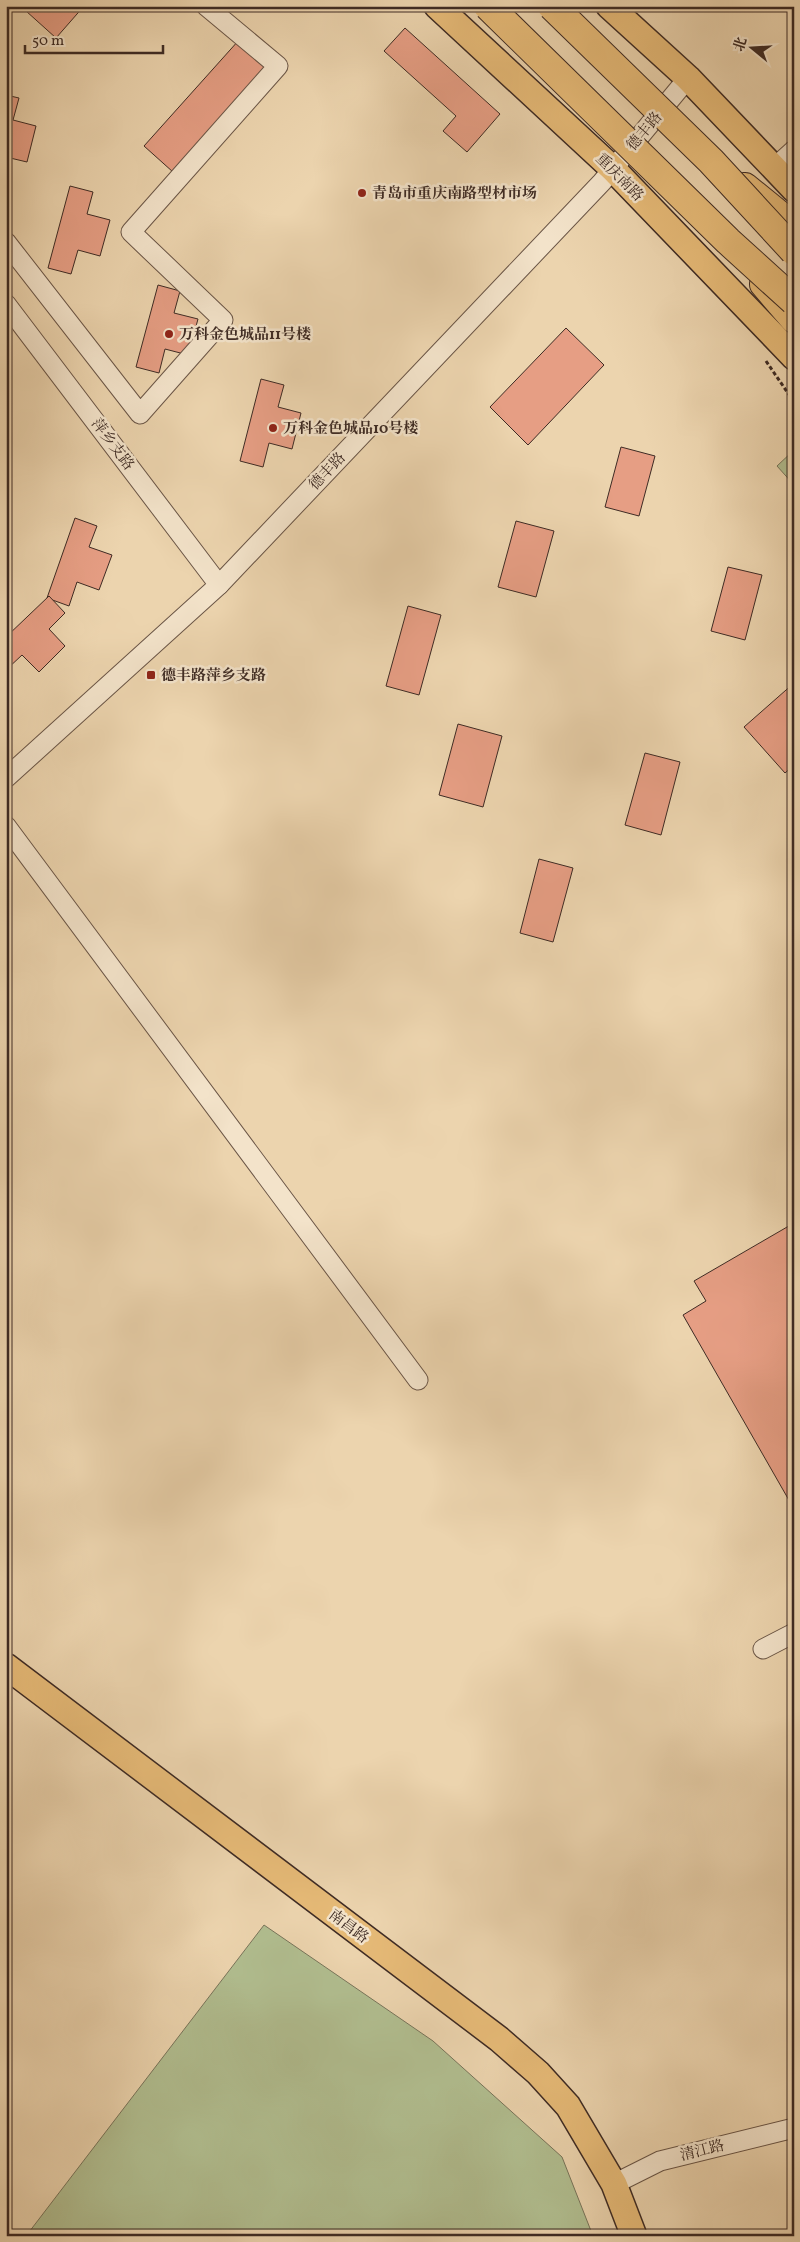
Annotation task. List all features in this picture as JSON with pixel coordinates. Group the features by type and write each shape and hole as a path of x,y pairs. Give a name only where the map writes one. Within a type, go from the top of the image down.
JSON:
{"highway":[{"path":"488,6 728,241 794,301"},
{"path":"552,6 711,161 794,251"},
{"path":"711,161 783,216 794,227"},
{"path":"728,241 794,319"}],"main road":[{"name":"重庆南路","path":"437,6 613,169 794,357"},
{"path":"609,6 688,78 794,189"},
{"name":"南昌路","path":"6,1666 499,2040 538,2073 568,2106 614,2184 634,2236"}],"street":[{"path":"6,242 140,414 223,320 131,232 278,66 206,6"},
{"name":"德丰路","path":"6,778 219,585 613,169 688,78"},
{"path":"774,168 794,150"},
{"name":"萍乡支路","path":"6,304 219,585"},
{"path":"6,826 418,1380"},
{"path":"763,1650 794,1633"},
{"name":"清江路","path":"614,2184 660,2160 794,2128"}],"green space":[{"path":"794,450 794,485 777,466"},
{"path":"264,1925 433,2041 562,2157 593,2236 26,2236"}],"building":[{"path":"30,6 84,6 56,38 26,11"},
{"path":"405,28 500,114 467,152 443,131 456,116 384,51"},
{"path":"239,40 268,66 173,172 144,146"},
{"path":"6,95 19,98 13,120 36,126 27,162 6,157"},
{"path":"70,186 93,192 87,214 110,220 100,256 78,250 71,274 48,268"},
{"name":"万科金色城品11号楼","path":"158,285 180,291 174,313 198,319 188,355 165,349 159,373 136,367"},
{"path":"566,328 604,365 528,445 490,407"},
{"name":"万科金色城品10号楼","path":"261,379 284,385 278,407 301,413 292,449 269,443 263,467 240,461"},
{"path":"621,447 655,456 639,516 605,507"},
{"path":"75,518 97,526 89,547 112,555 99,590 77,582 69,606 47,598"},
{"path":"516,521 554,531 536,597 498,587"},
{"path":"728,567 762,575 745,640 711,631"},
{"path":"49,596 65,613 49,629 65,646 39,672 22,655 6,670 6,637"},
{"path":"408,606 441,615 419,695 386,686"},
{"path":"794,683 794,765 785,773 744,727"},
{"path":"458,724 502,736 483,807 439,795"},
{"path":"645,753 680,762 661,835 625,825"},
{"path":"539,859 573,868 553,942 520,933"},
{"path":"794,1223 794,1509 683,1315 706,1301 694,1281"}],"place":[{"name":"青岛市重庆南路型材市场","path":"362,193"},
{"name":"万科金色城品11号楼","path":"169,334"},
{"name":"万科金色城品10号楼","path":"273,428"},
{"name":"德丰路萍乡支路","path":"151,675"}]}
